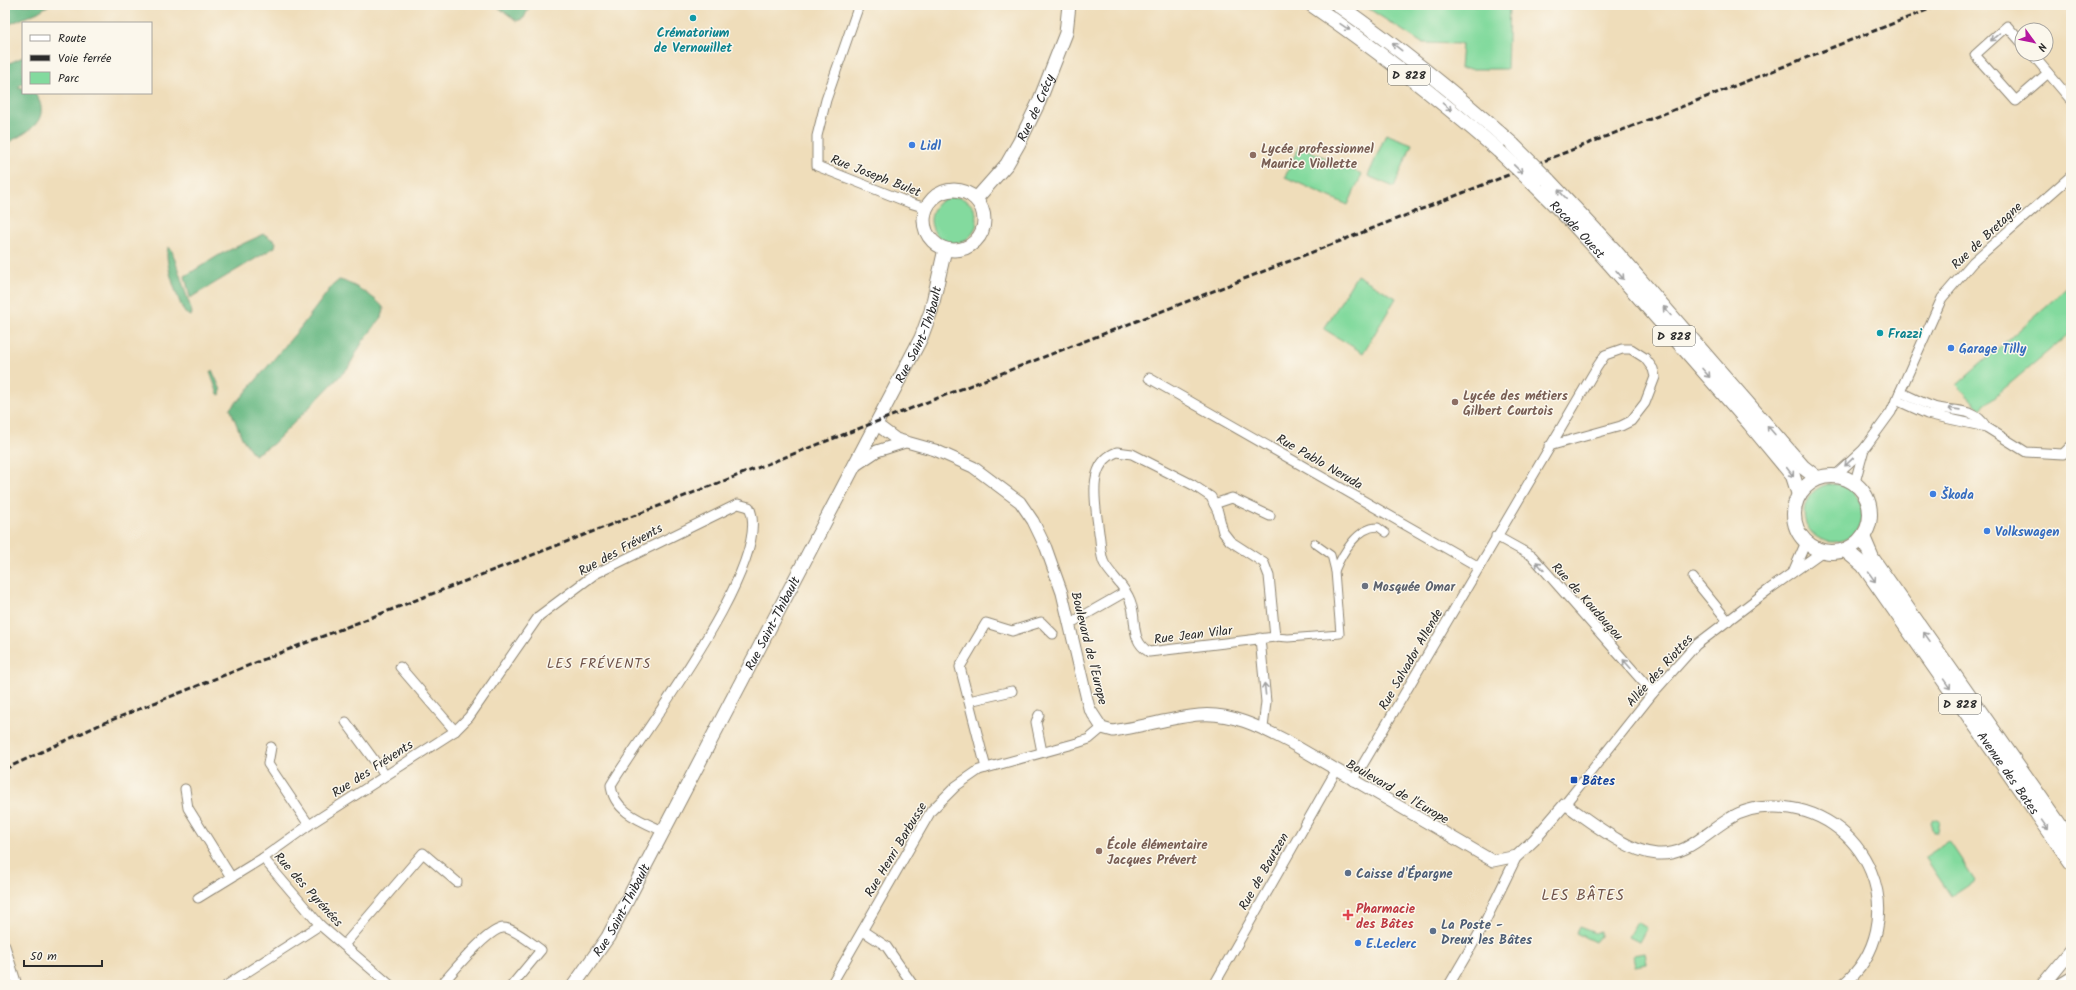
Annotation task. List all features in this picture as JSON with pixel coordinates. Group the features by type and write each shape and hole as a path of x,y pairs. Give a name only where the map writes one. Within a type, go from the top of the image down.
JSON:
{"main road":[{"name":"Rue de Crécy","path":"976,199 1007,164 1039,102 1066,33 1069,5"},
{"name":"Rocade Ouest","path":"1312,5 1358,36 1410,76 1499,152 1570,220 1611,265 1793,476 1799,495"},
{"name":"Rocade Ouest","path":"1338,5 1389,41 1439,80 1513,145 1614,250 1803,467 1817,478"},
{"path":"962,190 976,199 984,216 983,229 979,238 964,249 945,249 937,245 926,233 924,224 926,208 931,200 945,191 962,190"},
{"name":"Rue Saint-Thibault","path":"574,985 608,937 925,329 945,249"},
{"path":"1836,475 1855,482 1866,496 1871,514 1869,526 1863,537 1855,545 1845,550 1823,551 1806,542 1800,534 1795,520 1795,504 1799,495 1807,485 1817,478 1836,475"},
{"name":"Avenue des Bates","path":"1863,537 1872,558 2071,840"},
{"name":"Avenue des Bates","path":"1845,550 1863,565 2071,862"},
{"path":"2043,985 2071,951"},
{"path":"2061,985 2071,979"}],"street":[{"name":"Rue Joseph Bulet","path":"860,5 826,100 817,136 817,166 926,208"},
{"path":"2014,34 2007,26 1975,55 2016,102 2048,73"},
{"path":"2039,62 2071,100"},
{"name":"Rue de Bretagne","path":"1836,475 1864,449 1879,430 1898,396 1942,298 1972,262 2071,176"},
{"name":"Rue Salvador Allende","path":"1353,781 1549,446 1605,355 1622,349 1631,349 1645,358 1653,369 1655,377 1645,403 1631,421 1621,426 1549,446"},
{"name":"Rue Pablo Neruda","path":"1149,378 1478,567"},
{"path":"1898,396 1927,414 1986,427 2026,452 2063,454 2071,446"},
{"name":"Boulevard de l'Europe","path":"876,424 901,440 935,450 972,467 1020,502 1033,521 1046,548 1062,593 1089,708 1102,728 1113,731 1200,715 1224,716 1263,728 1493,861 1517,856"},
{"path":"853,467 877,451 901,440"},
{"name":"Boulevard de l'Europe","path":"865,445 901,440"},
{"name":"Rue de Bretagne","path":"1855,482 1864,449"},
{"name":"Rue Jean Vilar","path":"1117,452 1132,454 1193,485 1210,497 1218,512 1222,532 1230,541 1264,563 1269,576 1275,637 1149,652 1142,648 1137,640 1130,601 1125,592 1104,562 1094,498 1096,477 1100,465 1108,455 1117,452"},
{"path":"1214,504 1232,498 1270,516"},
{"name":"Rue des Frévents","path":"198,898 263,858 309,824 456,731 469,717 539,616 595,574 738,504 749,508 753,516 752,534 744,565 727,601 687,670 611,785 612,794 619,807 663,831"},
{"path":"1335,572 1341,557 1349,546 1362,533 1370,527 1378,527 1386,533"},
{"name":"Rue de Koudougou","path":"1496,536 1532,556 1653,693"},
{"path":"1275,637 1288,638 1340,634 1335,572 1331,555 1314,542"},
{"path":"1793,573 1806,542"},
{"name":"Allée des Riottes","path":"1565,804 1653,693 1696,645 1823,551"},
{"path":"1693,578 1728,621"},
{"path":"1069,624 1125,592"},
{"path":"986,768 960,667 986,623 1012,631 1041,622 1053,634"},
{"path":"1260,638 1266,702 1263,728"},
{"path":"400,667 456,731"},
{"path":"969,701 1012,691"},
{"path":"1039,715 1036,722 1042,752"},
{"path":"346,722 385,775"},
{"name":"Rue Henri Barbusse","path":"831,985 931,811 956,786 979,770 1089,739 1102,728"},
{"path":"271,747 268,764 309,824"},
{"name":"Rue de Bautzen","path":"1214,985 1336,770"},
{"path":"185,789 188,808 231,877"},
{"path":"1449,985 1481,930 1517,856 1534,840 1565,804 1632,847 1644,852 1658,854 1683,850 1730,818 1757,808 1779,807 1803,810 1832,824 1853,842 1866,859 1875,881 1878,899 1878,921 1872,944 1858,969 1843,985"},
{"path":"344,945 422,853 457,882"},
{"name":"Rue des Pyrénées","path":"263,858 320,925 390,985"},
{"path":"227,985 320,925"},
{"path":"441,985 490,933 503,928 511,930 541,950 512,985"},
{"path":"863,931 886,946 912,985"},
{"path":"5,946 17,985"}],"green space":[{"path":"12,5 49,5 38,12 5,26 5,8"},
{"path":"495,5 530,5 524,18 517,21"},
{"path":"1363,5 1509,5 1507,69 1460,69 1462,44 1422,43"},
{"path":"22,57 22,84 18,87 22,88 22,94 36,94 40,103 41,111 39,119 35,125 5,144 5,65"},
{"path":"1386,134 1412,144 1394,187 1368,176"},
{"path":"1299,146 1362,174 1348,205 1285,177"},
{"path":"959,197 971,203 976,211 976,229 971,237 963,242 949,243 937,237 932,229 931,215 937,203 945,198"},
{"path":"264,234 276,242 275,247 190,298 185,276 221,254"},
{"path":"169,247 172,251 190,306 192,313 191,316 185,313 175,290 167,259 167,251"},
{"path":"1357,275 1396,298 1363,353 1324,329"},
{"path":"339,280 357,287 377,301 384,309 382,317 363,341 348,368 273,444 254,455 242,438 230,408 241,398 301,327 332,286"},
{"path":"2071,284 2071,332 1980,409 1957,385"},
{"path":"212,370 221,390 220,395 218,394 210,372"},
{"path":"1827,484 1839,484 1849,488 1858,497 1862,507 1862,519 1854,534 1839,542 1827,542 1817,538 1808,529 1804,519 1804,507 1808,497 1817,488"},
{"path":"1932,819 1940,821 1938,832 1933,832 1930,822"},
{"path":"1949,841 1975,880 1951,896 1925,857"},
{"path":"1637,922 1647,928 1639,942 1629,937"},
{"path":"1579,927 1595,933 1600,931 1600,936 1595,942 1576,933"},
{"path":"1645,953 1647,964 1635,966 1633,955"}],"railway":[{"path":"5,769 99,725 295,647 1183,303 1940,5"}],"place":[{"name":"Crématorium de Vernouillet","path":"693,18"},
{"name":"Lidl","path":"912,145"},
{"name":"Lycée professionnel Maurice Viollette","path":"1253,155"},
{"name":"Frazzi","path":"1880,333"},
{"name":"Garage Tilly","path":"1951,348"},
{"name":"Lycée des métiers Gilbert Courtois","path":"1455,402"},
{"name":"Škoda","path":"1933,494"},
{"name":"Volkswagen","path":"1987,531"},
{"name":"Mosquée Omar","path":"1365,586"},
{"name":"Bâtes","path":"1574,780"},
{"name":"École élémentaire Jacques Prévert","path":"1099,851"},
{"name":"Caisse d'Épargne","path":"1348,873"},
{"name":"Pharmacie des Bâtes","path":"1348,915"},
{"name":"La Poste - Dreux les Bâtes","path":"1433,931"},
{"name":"E.Leclerc","path":"1358,943"}],"district":[{"name":"LES FRÉVENTS","path":"599,663"},
{"name":"LES BÂTES","path":"1583,895"}]}
